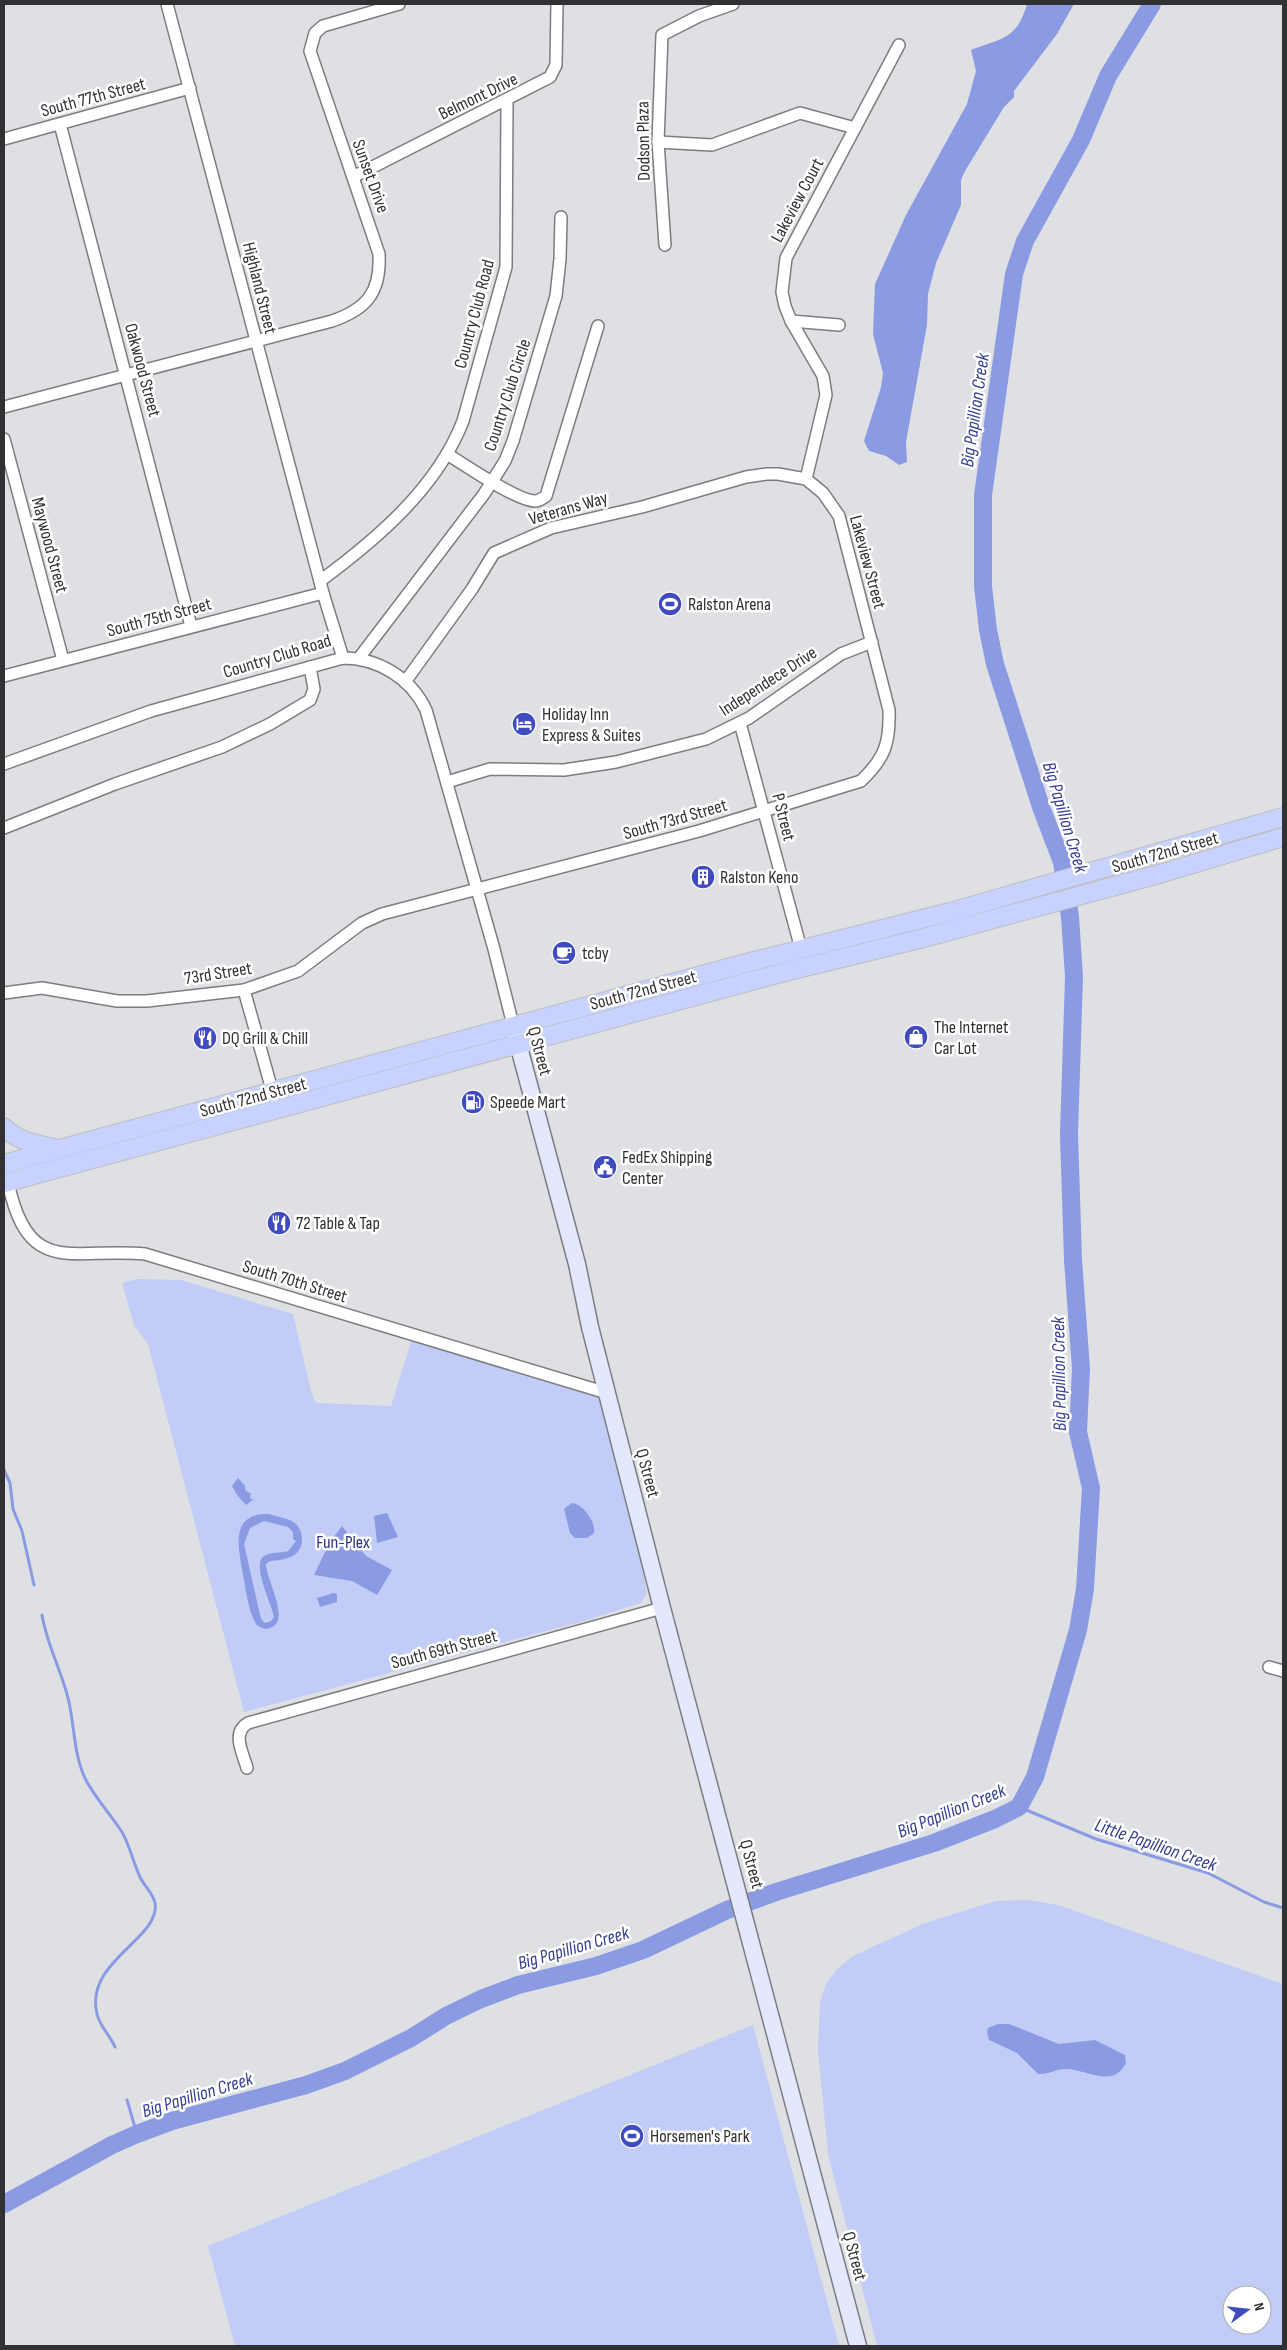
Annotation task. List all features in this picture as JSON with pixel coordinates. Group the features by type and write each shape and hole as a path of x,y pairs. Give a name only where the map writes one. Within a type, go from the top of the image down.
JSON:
{"main road":[{"name":"South 72nd Street","path":"5,1174 60,1149 513,1025 1020,892 1283,818"},
{"name":"South 72nd Street","path":"5,1174 277,1109 1022,911 1283,837"},
{"path":"723,989 739,975 793,959 799,954 801,949"},
{"name":"Q Street","path":"513,1025 577,1264 607,1392 662,1608 858,2346"},
{"path":"4,1127 18,1139 60,1149"}],"street":[{"name":"Highland Street","path":"167,4 320,581"},
{"name":"Sunset Drive","path":"4,407 349,315 366,302 374,291 380,270 379,254 310,51 315,33 323,26 377,7 399,4"},
{"name":"Belmont Drive","path":"353,177 544,82 554,72 556,64 557,4"},
{"name":"Dodson Plaza","path":"665,245 658,142 662,36 699,16 733,4"},
{"name":"Lakeview Court","path":"806,479 826,395 823,376 791,321 782,292 786,258 900,45"},
{"name":"South 77th Street","path":"4,139 190,88"},
{"name":"Country Club Road","path":"4,764 151,711 343,658 320,581 391,524 447,454 463,421 506,267 506,101"},
{"path":"658,142 712,145 800,113 855,128"},
{"name":"Oakwood Street","path":"60,124 191,626"},
{"name":"Country Club Circle","path":"360,658 492,482 513,441 556,296 560,259 561,216"},
{"path":"791,321 839,325"},
{"path":"447,454 492,482 529,499 536,501 546,496 598,326"},
{"name":"Maywood Street","path":"4,439 63,660"},
{"name":"Veterans Way","path":"406,682 472,590 494,553 515,542 551,528 642,507 746,477 778,474 806,479"},
{"name":"Lakeview Street","path":"806,479 823,493 839,516 889,710 890,731 884,753 876,766"},
{"name":"South 75th Street","path":"4,676 323,593"},
{"name":"Independece Drive","path":"447,782 490,770 564,770 616,762 706,739 740,723 794,689 841,654 872,642"},
{"name":"Q Street","path":"343,658 360,658 373,662 406,682 426,710 513,1025"},
{"path":"4,828 89,794 244,737 310,700 314,689 310,667"},
{"name":"P Street","path":"740,723 801,949"},
{"name":"South 73rd Street","path":"477,890 605,857 765,811 861,781 876,766"},
{"name":"73rd Street","path":"4,993 42,988 117,1001 147,1001 244,990 298,971 362,923 382,914 477,890"},
{"path":"244,990 277,1109"},
{"name":"South 70th Street","path":"5,1174 17,1214 22,1224 29,1233 51,1250 67,1254 145,1254 607,1392"},
{"name":"South 69th Street","path":"247,1768 238,1738 239,1731 248,1723 662,1608"},
{"path":"1269,1667 1283,1671"}],"green space":[{"name":"Fun-Plex","path":"137,1279 181,1280 293,1314 311,1391 316,1403 391,1406 412,1339 599,1394 630,1505 647,1593 641,1603 584,1621 244,1712 148,1344 134,1325 122,1283"},
{"path":"1029,1900 1058,1905 1283,1984 1283,2346 877,2346 828,2154 818,2050 820,2002 826,1984 836,1970 853,1956 925,1923 996,1901"},
{"name":"Horsemen's Park","path":"753,2025 839,2346 235,2346 208,2246"}],"water":[{"path":"1027,4 1074,4 1057,34 1014,91 1014,97 1004,107 961,180 961,205 936,263 928,294 927,325 906,442 907,462 899,465 886,456 869,451 864,441 881,387 883,373 873,334 875,284 906,215 967,104 976,71 971,50 1007,36 1019,24"},
{"path":"238,1478 245,1486 245,1490 251,1494 250,1499 254,1499 246,1505 232,1486"},
{"path":"572,1503 584,1510 591,1519 594,1533 587,1538 575,1538 570,1533 564,1509"},
{"path":"387,1513 398,1537 377,1543 374,1516"},
{"path":"269,1514 290,1520 299,1527 302,1537 301,1545 296,1554 286,1559 270,1561 266,1564 279,1612 278,1620 274,1626 266,1629 256,1624 251,1613 239,1544 239,1534 242,1526 247,1519 256,1515","holes":["264,1521 288,1527 293,1532 293,1539 296,1541 288,1551 264,1556 261,1561 260,1568 263,1585 274,1617 271,1621 265,1623 261,1619 244,1544 250,1528"]},
{"path":"342,1526 366,1556 392,1570 377,1595 352,1581 314,1575 330,1542"},
{"path":"334,1593 337,1594 337,1602 320,1607 317,1598"},
{"path":"998,2024 1009,2024 1059,2044 1095,2040 1125,2055 1126,2063 1114,2075 1106,2076 1065,2069 1038,2074 1017,2053 989,2040 988,2028"}],"waterway":[{"name":"Big Papillion Creek","path":"4,2204 112,2145 137,2134 172,2121 306,2085 345,2071 411,2038 446,2016 481,1999 518,1985 596,1966 643,1950 727,1910 776,1892 934,1843 995,1819 1019,1807 1035,1777 1078,1630 1085,1589 1091,1488 1078,1432 1081,1368 1073,1260 1069,1134 1074,976 1070,917 1062,862 1041,807 995,664 988,630 983,586 983,495 1014,274 1025,241 1081,140 1108,76 1152,4"},
{"path":"4,1470 10,1483 13,1509 22,1531 34,1585"},
{"path":"42,1615 47,1637 68,1698 82,1772 95,1795 122,1832 140,1877 155,1903 154,1916 147,1928 111,1965 101,1979 96,1995 98,2019 115,2047"},
{"name":"Little Papillion Creek","path":"1019,1807 1096,1839 1208,1873 1264,1902 1283,1908"},
{"path":"127,2100 137,2134"}],"place":[{"name":"Ralston Arena","path":"670,604"},
{"name":"Holiday Inn Express & Suites","path":"524,724"},
{"name":"Ralston Keno","path":"703,877"},
{"name":"tcby","path":"564,953"},
{"name":"The Internet Car Lot","path":"916,1037"},
{"name":"DQ Grill & Chill","path":"205,1038"},
{"name":"Speede Mart","path":"473,1102"},
{"name":"FedEx Shipping Center","path":"605,1167"},
{"name":"72 Table & Tap","path":"279,1223"},
{"name":"Horsemen's Park","path":"632,2136"}]}
